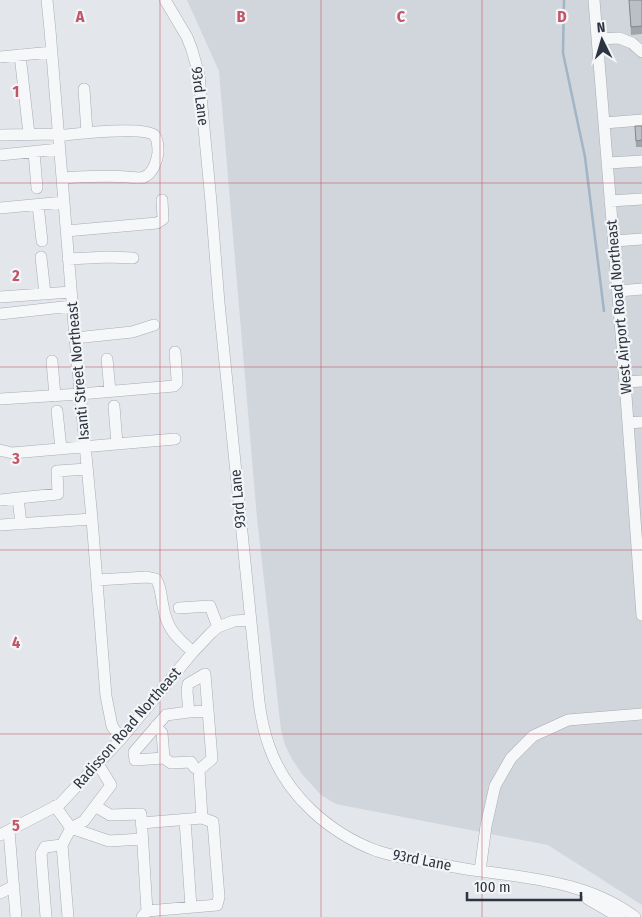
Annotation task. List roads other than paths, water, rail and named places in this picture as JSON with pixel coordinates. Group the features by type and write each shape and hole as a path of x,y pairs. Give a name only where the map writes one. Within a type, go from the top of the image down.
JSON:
{"street":[{"name":"Isanti Street Northeast","path":"47,0 106,696 112,726 121,739"},
{"name":"93rd Lane","path":"165,0 187,37 199,75 219,303 259,702 266,736 276,764 301,799 314,812 337,831 378,851 480,871 553,882 609,900 635,917"},
{"name":"West Airport Road Northeast","path":"594,0 628,423 636,464 642,615"},
{"path":"598,39 618,38 632,43 642,52"},
{"path":"0,57 52,52"},
{"path":"20,55 29,134"},
{"path":"84,89 87,133"},
{"path":"604,123 642,120"},
{"path":"0,135 58,135 126,131 149,132 158,141 156,160 152,170 146,176 140,178 125,176 62,178"},
{"path":"0,155 60,149"},
{"path":"34,152 37,188"},
{"path":"608,163 642,160"},
{"path":"610,201 642,198"},
{"path":"66,231 157,223 163,219 162,200"},
{"path":"0,208 64,202"},
{"path":"38,205 42,241"},
{"path":"614,241 642,239"},
{"path":"41,257 45,294"},
{"path":"68,259 132,258"},
{"path":"618,291 642,289"},
{"path":"0,297 71,292"},
{"path":"0,314 72,306"},
{"path":"75,338 132,332 154,325"},
{"path":"0,399 174,386 177,383 175,352"},
{"path":"107,359 110,392"},
{"path":"52,361 55,396"},
{"path":"626,382 642,381"},
{"path":"114,406 117,444"},
{"path":"57,411 61,449"},
{"path":"628,423 642,422"},
{"path":"0,450 12,453 175,439"},
{"path":"0,500 58,494 57,471 87,469"},
{"path":"18,498 21,524"},
{"path":"0,525 92,519"},
{"path":"97,580 146,577 156,579 159,584 163,608 170,629 176,638 193,652"},
{"path":"179,608 210,606 218,627"},
{"name":"Radisson Road Northeast","path":"5,833 60,804 121,739 193,652 218,627 234,621 250,620"},
{"path":"189,712 188,684 205,674 212,760 199,770"},
{"path":"169,680 176,687 188,691"},
{"path":"199,770 191,762 171,763 164,758 135,760 134,752 166,714 208,711"},
{"path":"480,871 486,826 495,786 511,758 533,736 568,720 642,714"},
{"path":"156,726 162,734 164,758"},
{"path":"68,917 62,846 71,828 84,821 111,785 98,764"},
{"path":"199,770 202,818"},
{"path":"55,806 71,828 110,841 142,839"},
{"path":"95,806 110,815 141,814 141,822 142,839 144,914 217,905 219,897 213,822 202,818 141,822"},
{"path":"185,820 192,907"},
{"path":"5,833 14,886 16,917"},
{"path":"46,917 41,854 44,847 62,846"},
{"name":"93rd Lane","path":"480,871 577,894 619,917"},
{"path":"0,893 14,886"}],"waterway":[{"path":"564,0 563,53 585,157 604,311"}]}
